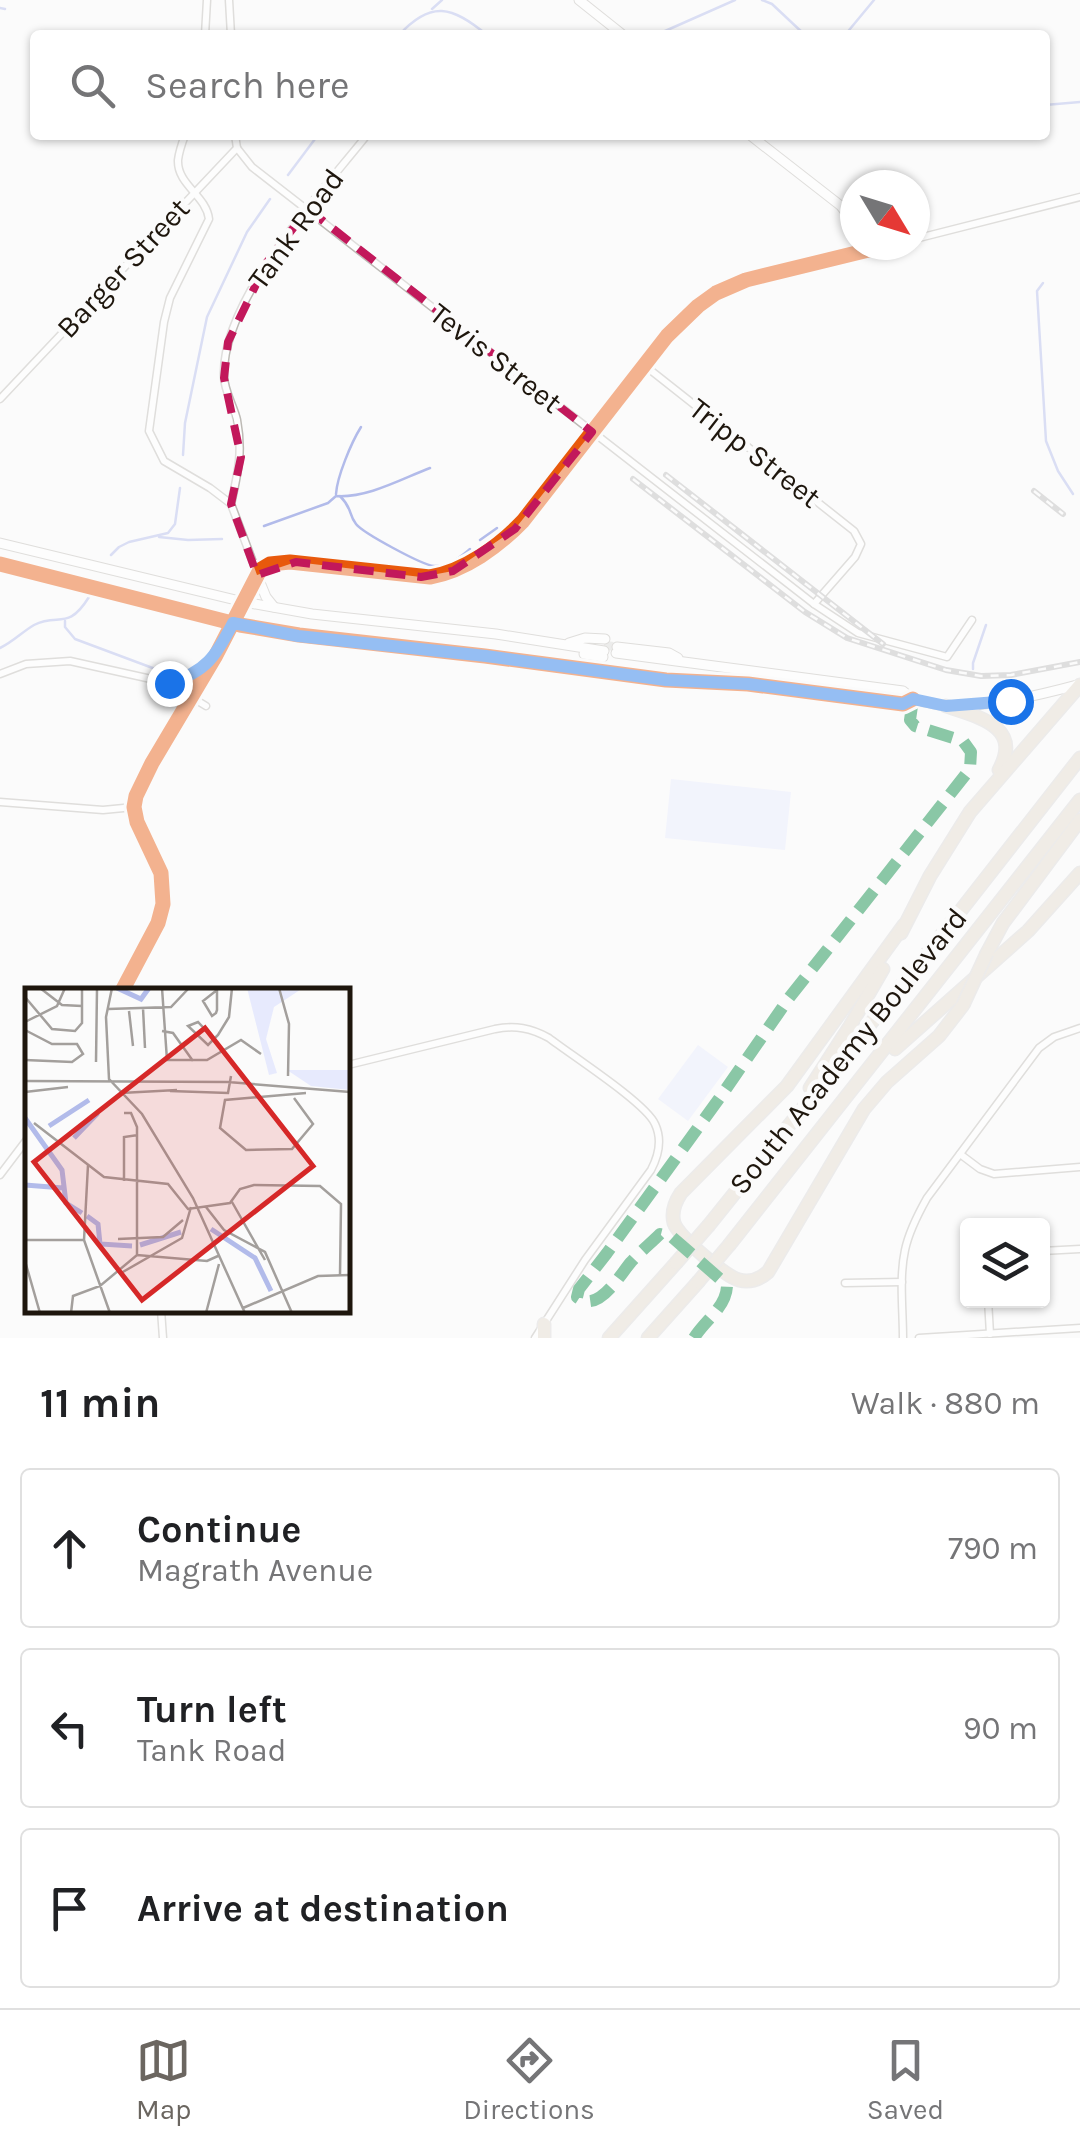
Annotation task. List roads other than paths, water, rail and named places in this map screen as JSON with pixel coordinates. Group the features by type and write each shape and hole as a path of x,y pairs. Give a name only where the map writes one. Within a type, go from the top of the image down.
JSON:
{"highway":[{"path":"762,1160 870,994 952,839 1080,685"},
{"path":"946,706 991,723 1005,740 1005,760 988,791"},
{"name":"South Academy Boulevard","path":"609,1338 762,1160 1080,758"},
{"name":"South Academy Boulevard","path":"648,1338 730,1244 1080,800"},
{"path":"904,926 787,1086 676,1199 674,1222 682,1236 735,1279 750,1281 768,1272 864,1109 887,1082 939,1036 962,1004 1003,923 1080,820"},
{"path":"844,1101 906,1038 1028,932 1080,874"}],"main road":[{"path":"578,0 617,30"},
{"path":"756,140 840,206"},
{"path":"0,543 274,608 496,634 564,645 579,653 604,648 586,638 564,645"},
{"path":"0,564 298,636 666,680 748,684 903,704 913,699"},
{"path":"257,574 274,608"},
{"path":"684,662 654,646 617,650 684,662 903,691 913,699 946,706 1010,701 1080,685"}],"street":[{"path":"205,30 207,0"},
{"path":"230,0 230,30"},
{"path":"184,140 179,169 207,207 208,219 170,298 149,431 164,461 231,504 257,574"},
{"path":"235,140 237,148"},
{"name":"Tank Road","path":"231,504 241,457 236,418 224,378 228,342 267,262 363,140"},
{"name":"Barger Street","path":"0,398 237,148"},
{"name":"Tevis Street","path":"237,148 252,168 814,604 858,633 947,658 972,620"},
{"path":"930,235 1080,197"},
{"path":"123,988 158,923 163,904 161,873 134,807 141,785 216,657 257,574 266,566 290,562 421,577 454,571 500,543 515,529 675,326 716,293 752,278 840,254"},
{"name":"Tripp Street","path":"644,366 854,530 861,544 856,557 814,604"},
{"path":"169,683 191,675 216,657"},
{"path":"0,674 26,664 70,660 169,683 206,706"},
{"path":"0,802 103,810 134,807"},
{"path":"350,1065 518,1027 544,1035 652,1117 659,1144 652,1170 586,1260 544,1331 534,1338"},
{"path":"903,1338 904,1251 926,1198 1040,1048 1054,1037 1080,1028"},
{"path":"0,1175 25,1142"},
{"path":"960,1154 994,1174 1080,1167"},
{"path":"1050,1251 1080,1249"},
{"path":"845,1283 902,1282"},
{"path":"989,1308 991,1336"},
{"path":"161,1313 163,1338"},
{"path":"919,1338 1080,1328"}],"waterway":[{"path":"432,9 442,0"},
{"path":"667,30 735,0"},
{"path":"762,0 772,4 800,30"},
{"path":"849,30 874,0"},
{"path":"0,8 5,9"},
{"path":"404,30 421,16 442,11 463,18 480,30"},
{"path":"1050,105 1080,102"},
{"path":"288,175 314,140"},
{"path":"183,455 185,423 207,317 247,232 270,199"},
{"path":"1043,283 1037,291 1046,441 1073,494"},
{"path":"336,494 345,460 361,427"},
{"path":"264,526 328,503 336,496 372,491 430,468"},
{"path":"111,555 129,542 168,533 175,524 180,488"},
{"path":"340,496 361,528 427,564 449,563 470,549"},
{"path":"480,540 497,528"},
{"path":"159,537 222,539"},
{"path":"0,648 34,625 69,618 89,597"},
{"path":"65,621 75,639 166,673"},
{"path":"973,669 986,625"}],"tunnel":[{"path":"604,645 617,647"}],"railway":[{"path":"666,475 883,644"},
{"path":"633,479 805,612 847,638 946,670 981,676 1011,675 1080,662"},
{"path":"1034,491 1063,514"}]}
